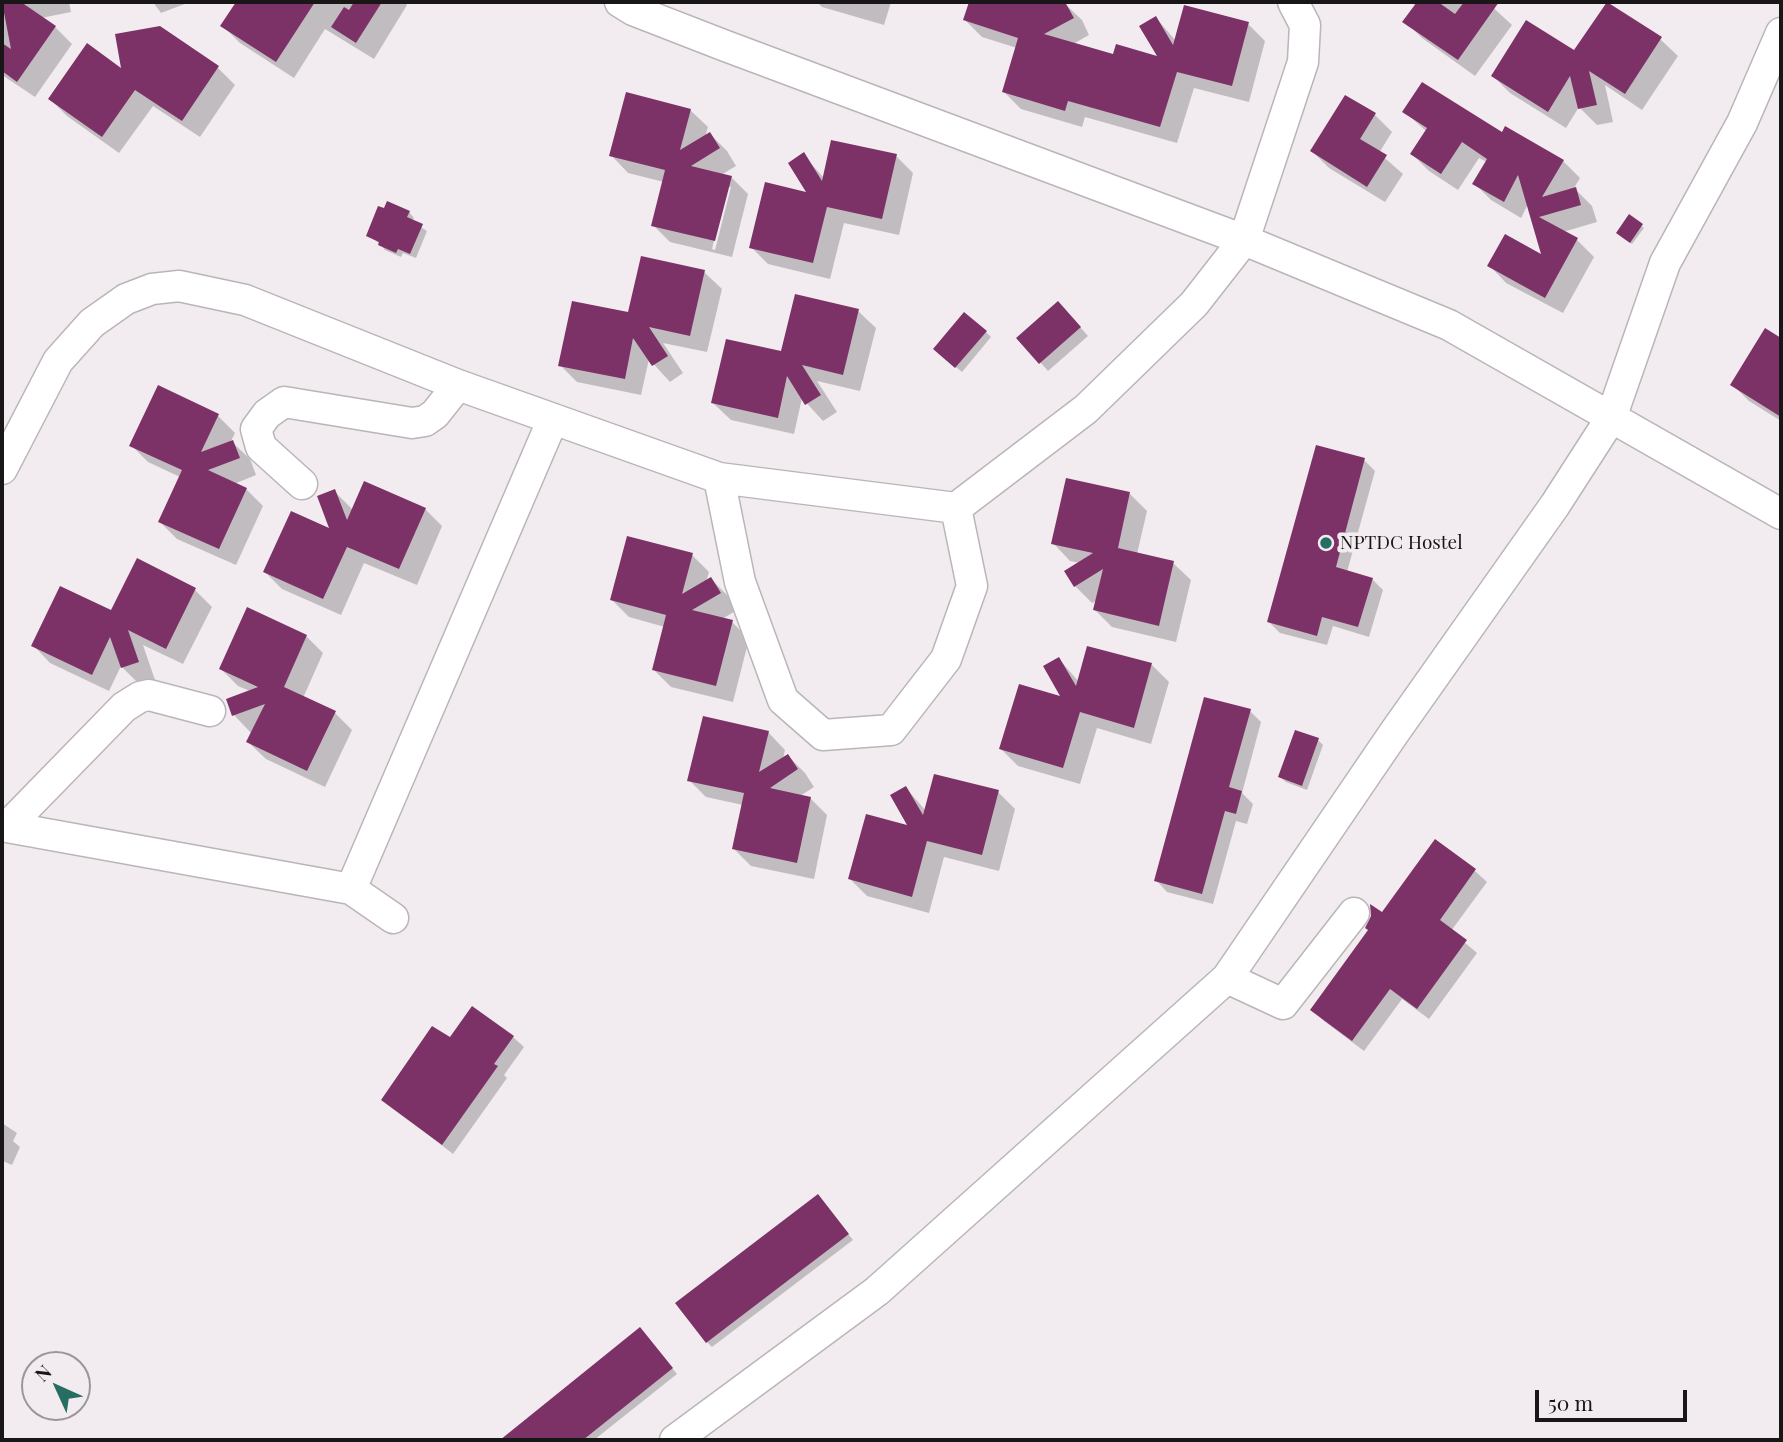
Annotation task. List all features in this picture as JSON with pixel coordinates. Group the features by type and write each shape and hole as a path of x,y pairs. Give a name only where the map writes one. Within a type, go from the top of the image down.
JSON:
{"street":[{"path":"620,2 633,10 723,46 1244,240 1449,325 1781,514"},
{"path":"2,469 58,360 92,323 126,299 152,289 179,286 245,300 458,385 719,478 956,508 1086,409 1194,304 1244,240 1303,62 1305,25 1293,2"},
{"path":"675,1440 877,1291 1227,978 1394,733 1555,505 1611,418 1665,264 1742,123 1781,33"},
{"path":"302,484 261,447 256,429 267,414 284,402 411,423 425,421 435,414 458,385"},
{"path":"351,889 553,419"},
{"path":"719,478 740,582 783,700 823,735 891,730 946,659 972,586 956,508"},
{"path":"5,826 124,707 140,697 149,695 210,711"},
{"path":"5,826 351,889 393,918"},
{"path":"1227,978 1283,1004 1354,913"}],"building":[{"path":"2,2 21,2 56,26 17,82 2,71 2,43 11,49"},
{"path":"236,2 315,2 276,62 220,26"},
{"path":"354,2 382,2 356,43 331,27 344,7 349,10"},
{"path":"969,2 1065,2 1074,18 1044,34 1113,54 1116,44 1157,56 1139,26 1156,16 1173,45 1184,5 1249,22 1232,86 1177,72 1160,127 1068,101 1065,111 1002,92 1018,38 963,20"},
{"path":"1417,2 1438,2 1455,14 1464,2 1499,2 1458,60 1402,22"},
{"path":"1607,2 1662,37 1625,94 1589,71 1597,105 1578,109 1570,76 1548,112 1491,76 1526,20 1574,50"},
{"path":"160,26 219,66 182,121 135,90 102,137 48,99 87,43 121,68 115,34"},
{"path":"1422,82 1502,132 1505,126 1564,160 1542,197 1576,187 1581,205 1539,217 1578,238 1545,298 1487,266 1505,234 1541,254 1518,175 1504,202 1472,184 1487,159 1462,142 1441,174 1410,154 1427,128 1402,112"},
{"path":"626,92 691,109 680,150 710,132 720,148 691,166 732,176 715,241 651,226 665,170 609,156"},
{"path":"1345,95 1376,113 1360,139 1387,155 1367,187 1310,151"},
{"path":"831,140 897,154 882,219 827,207 813,263 749,248 765,182 806,192 788,163 804,152 822,181"},
{"path":"387,201 410,211 407,217 423,224 410,254 398,249 396,253 366,236 378,206 384,208"},
{"path":"1629,214 1643,224 1630,243 1616,233"},
{"path":"641,256 705,270 690,336 649,327 668,356 652,366 633,338 625,379 558,366 572,301 628,312"},
{"path":"795,294 859,309 843,375 802,365 821,395 805,405 787,376 778,418 711,403 726,339 781,351"},
{"path":"1058,301 1081,327 1039,364 1016,338"},
{"path":"964,312 987,331 955,368 933,349"},
{"path":"1765,328 1781,338 1781,417 1730,385"},
{"path":"158,385 219,414 201,452 233,440 240,458 208,470 247,488 219,549 158,522 182,470 129,446"},
{"path":"1316,445 1365,458 1336,567 1373,578 1358,627 1322,617 1317,636 1267,622"},
{"path":"1066,478 1130,492 1118,548 1174,561 1159,626 1093,610 1103,569 1074,587 1064,571 1093,553 1051,544"},
{"path":"364,481 426,508 399,569 347,547 323,599 263,572 291,511 329,528 317,496 335,489 347,520"},
{"path":"627,536 693,553 682,594 711,577 721,593 692,610 733,620 716,686 652,670 666,615 610,600"},
{"path":"137,558 196,588 166,649 128,630 139,662 121,668 110,637 92,675 31,646 60,586 111,610"},
{"path":"247,607 307,635 284,687 336,711 307,771 246,742 265,704 232,716 226,699 258,687 219,669"},
{"path":"1087,646 1152,663 1134,728 1080,712 1063,768 999,749 1019,684 1060,696 1043,666 1059,657 1076,686"},
{"path":"1204,697 1251,709 1229,787 1242,791 1236,814 1225,811 1202,894 1154,881"},
{"path":"703,716 769,731 759,772 788,754 798,769 770,788 811,797 797,863 732,849 744,793 687,781"},
{"path":"1295,730 1319,738 1302,786 1278,777"},
{"path":"934,774 999,790 982,855 927,841 912,897 848,879 866,814 907,825 890,795 906,786 923,815"},
{"path":"1435,839 1476,869 1440,920 1467,940 1417,1009 1390,989 1352,1041 1310,1010 1368,930 1365,928 1371,916 1370,904 1382,912"},
{"path":"472,1006 514,1036 494,1064 498,1066 442,1145 381,1100 432,1026 450,1037"},
{"path":"818,1194 849,1234 706,1343 675,1303"},
{"path":"640,1327 673,1368 583,1440 500,1440"}],"place":[{"name":"NPTDC Hostel","path":"1326,543"}]}
